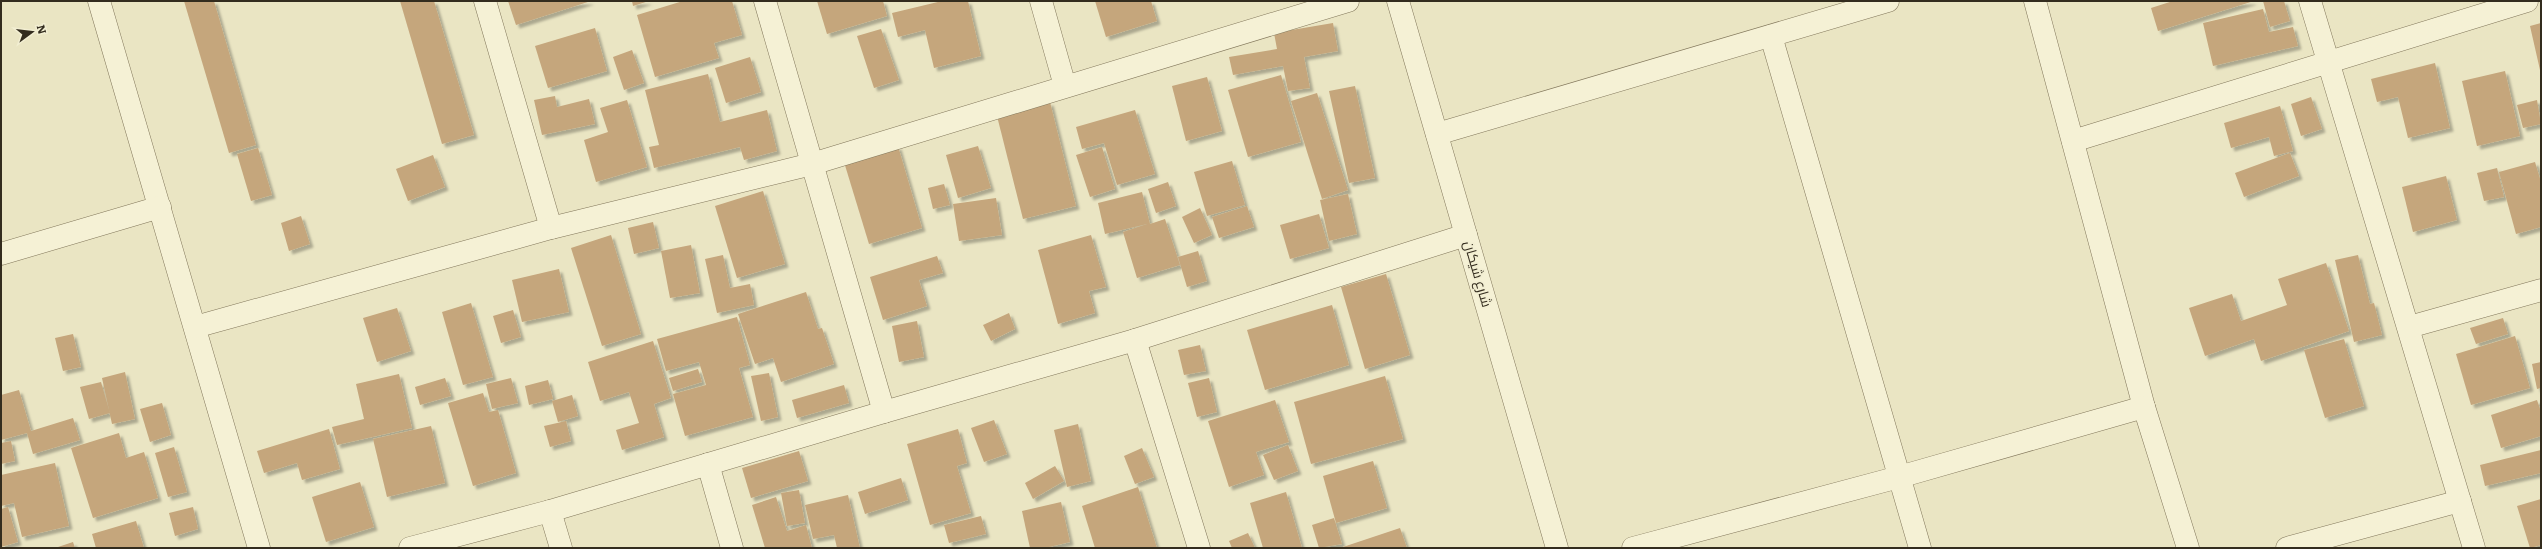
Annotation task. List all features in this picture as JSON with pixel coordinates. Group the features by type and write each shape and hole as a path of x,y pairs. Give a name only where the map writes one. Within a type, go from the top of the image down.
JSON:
{"street":[{"path":"99,1 259,548"},
{"path":"485,1 551,228"},
{"path":"765,1 884,412"},
{"path":"1041,1 1065,86"},
{"path":"195,327 551,228 812,164 1348,1"},
{"name":"شارع شيكان","path":"1398,1 1557,548"},
{"path":"1437,134 1888,1"},
{"path":"2035,1 2144,407 2188,548"},
{"path":"2310,1 2409,327 2474,548"},
{"path":"2073,141 2527,1"},
{"path":"1771,36 1920,548"},
{"path":"1,254 160,207"},
{"path":"410,548 550,511 884,412 1135,340 1466,235"},
{"path":"2409,327 2541,290"},
{"path":"1135,340 1199,548"},
{"path":"1633,548 1899,476 2144,407"},
{"path":"708,464 732,548"},
{"path":"2286,548 2460,501"},
{"path":"550,511 561,548"}],"building":[{"path":"184,1 214,1 256,145 229,153"},
{"path":"400,1 434,1 474,135 442,144"},
{"path":"508,1 591,1 516,25"},
{"path":"632,1 649,1 633,6"},
{"path":"683,1 732,1 742,35 714,43 719,58 655,77 637,15"},
{"path":"817,1 883,1 887,16 827,34"},
{"path":"942,1 968,1 981,56 934,68 925,30 898,37 892,13"},
{"path":"1095,1 1151,1 1157,21 1106,37"},
{"path":"2173,1 2254,1 2158,31 2151,8"},
{"path":"2263,1 2284,1 2290,21 2270,27"},
{"path":"2263,9 2269,32 2293,27 2298,46 2213,66 2203,23"},
{"path":"1333,23 1338,51 1304,57 1310,88 1288,91 1283,66 1233,75 1229,57 1277,49 1274,33"},
{"path":"2541,23 2541,70 2540,70 2530,26"},
{"path":"595,28 607,71 548,88 535,46"},
{"path":"881,29 899,80 874,88 857,36"},
{"path":"632,50 644,83 624,90 613,57"},
{"path":"750,57 761,92 726,103 715,68"},
{"path":"2435,63 2450,128 2408,138 2398,97 2377,102 2371,79"},
{"path":"2505,71 2520,136 2477,146 2462,81"},
{"path":"708,74 720,122 767,110 777,151 744,160 740,147 654,168 649,147 659,145 645,90"},
{"path":"1281,75 1301,142 1248,157 1228,90"},
{"path":"1207,77 1222,131 1186,141 1172,86"},
{"path":"1355,86 1375,178 1349,183 1329,91"},
{"path":"1317,93 1348,190 1322,199 1291,101"},
{"path":"555,96 557,107 589,99 595,124 542,135 534,100"},
{"path":"2311,97 2322,129 2301,136 2291,104"},
{"path":"627,100 647,167 596,182 584,140 608,132 600,108"},
{"path":"2537,100 2541,124 2523,128 2517,105"},
{"path":"1050,102 1076,206 1023,219 997,116"},
{"path":"2280,106 2293,151 2274,156 2269,137 2231,148 2224,123"},
{"path":"1135,110 1155,174 1117,185 1104,143 1082,149 1076,127"},
{"path":"898,146 922,228 869,244 844,162"},
{"path":"978,146 991,188 958,198 946,155"},
{"path":"1102,147 1115,189 1090,197 1076,155"},
{"path":"258,148 272,195 251,201 237,154"},
{"path":"2290,153 2299,176 2244,197 2235,173"},
{"path":"433,155 445,187 408,201 396,169"},
{"path":"1232,161 1245,205 1207,216 1194,172"},
{"path":"2535,162 2541,182 2541,227 2516,234 2499,172"},
{"path":"2497,168 2504,197 2484,201 2477,173"},
{"path":"2446,176 2457,220 2413,232 2402,187"},
{"path":"1168,182 1176,206 1156,213 1148,189"},
{"path":"944,184 950,205 933,209 928,188"},
{"path":"763,191 785,264 737,278 715,206"},
{"path":"1142,192 1150,224 1165,219 1180,265 1137,278 1123,232 1147,224 1105,234 1098,203"},
{"path":"1348,194 1357,234 1329,241 1320,200"},
{"path":"996,198 1002,235 959,241 953,204"},
{"path":"1247,206 1254,227 1219,238 1212,217"},
{"path":"1200,208 1212,235 1194,243 1182,217"},
{"path":"1319,214 1329,248 1290,259 1280,225"},
{"path":"301,216 310,244 289,251 281,223"},
{"path":"653,222 659,248 634,254 628,228"},
{"path":"611,235 641,334 602,346 571,248"},
{"path":"1091,235 1106,287 1089,291 1095,313 1058,324 1038,250"},
{"path":"691,245 700,293 670,298 661,251"},
{"path":"1198,251 1207,281 1187,287 1178,257"},
{"path":"723,255 730,288 750,284 754,305 717,313 705,259"},
{"path":"2358,255 2370,304 2374,303 2382,335 2354,342 2335,260"},
{"path":"937,256 943,273 919,280 927,306 883,320 870,277"},
{"path":"2326,263 2349,331 2261,361 2254,339 2205,356 2189,308 2232,294 2241,321 2287,305 2278,279"},
{"path":"559,269 569,312 522,322 512,280"},
{"path":"1386,274 1410,355 1365,369 1341,287"},
{"path":"806,292 818,329 822,328 834,364 781,382 773,358 755,364 738,314"},
{"path":"471,303 493,377 463,385 442,312"},
{"path":"1332,305 1349,365 1265,390 1247,330"},
{"path":"397,308 411,351 377,362 363,318"},
{"path":"513,310 521,337 501,343 493,316"},
{"path":"1009,313 1015,329 991,341 983,325"},
{"path":"737,317 750,365 739,368 753,417 685,436 673,394 706,385 699,362 666,371 657,339"},
{"path":"2503,318 2508,334 2476,344 2470,328"},
{"path":"917,321 924,357 899,362 892,326"},
{"path":"73,334 81,367 63,371 55,338"},
{"path":"2515,336 2530,388 2471,405 2456,354"},
{"path":"2344,339 2364,406 2325,418 2304,350"},
{"path":"653,341 671,398 654,404 664,437 622,450 616,430 639,423 629,392 600,401 588,362"},
{"path":"1200,345 1206,371 1184,375 1178,350"},
{"path":"2541,362 2541,388 2537,389 2532,364"},
{"path":"698,369 702,382 673,391 669,378"},
{"path":"125,372 135,419 112,424 102,378"},
{"path":"769,373 778,417 761,421 751,376"},
{"path":"399,374 412,428 337,445 332,427 364,419 356,384"},
{"path":"1385,376 1403,439 1311,464 1294,402"},
{"path":"445,378 451,396 420,405 415,387"},
{"path":"511,378 518,403 492,409 486,384"},
{"path":"1209,378 1217,412 1197,417 1188,383"},
{"path":"548,380 553,399 529,405 525,386"},
{"path":"101,382 110,413 89,419 80,387"},
{"path":"844,385 849,403 797,418 792,400"},
{"path":"19,390 31,431 73,418 80,440 33,454 27,433 1,440 1,395"},
{"path":"483,393 489,412 498,410 516,473 473,486 448,403"},
{"path":"572,395 578,416 558,422 552,401"},
{"path":"1275,400 1289,442 1256,452 1264,475 1229,487 1208,421"},
{"path":"2537,400 2541,412 2541,436 2501,448 2491,415"},
{"path":"162,403 171,435 150,442 140,409"},
{"path":"994,420 1007,454 984,462 971,428"},
{"path":"566,421 571,441 550,447 544,426"},
{"path":"1078,424 1091,481 1067,487 1054,430"},
{"path":"431,426 445,483 387,497 373,439"},
{"path":"329,429 340,469 302,480 297,463 264,473 257,451"},
{"path":"958,429 967,463 957,466 971,513 930,525 907,444"},
{"path":"119,433 126,458 144,452 158,498 93,518 71,448"},
{"path":"11,441 15,461 1,464 1,443"},
{"path":"1288,445 1298,471 1274,480 1263,455"},
{"path":"174,447 187,492 168,497 155,453"},
{"path":"1142,448 1154,477 1135,484 1124,456"},
{"path":"2541,450 2541,473 2485,486 2480,465"},
{"path":"799,451 808,481 751,498 742,468"},
{"path":"1373,461 1387,508 1336,523 1323,476"},
{"path":"55,463 69,526 22,537 14,503 1,506 1,475"},
{"path":"1055,466 1064,481 1033,499 1025,483"},
{"path":"901,478 908,500 865,514 858,492"},
{"path":"360,482 374,527 326,542 312,497"},
{"path":"1138,487 1157,548 1095,548 1082,506"},
{"path":"799,490 805,523 787,526 781,493"},
{"path":"1286,492 1302,548 1263,548 1250,503"},
{"path":"848,495 860,548 837,548 834,535 813,539 805,505"},
{"path":"776,497 787,531 806,525 812,548 765,548 752,505"},
{"path":"2541,499 2541,545 2530,548 2517,506"},
{"path":"1061,502 1070,542 1045,548 1030,548 1022,511"},
{"path":"8,507 18,542 1,547 1,509"},
{"path":"193,507 198,529 175,536 169,513"},
{"path":"981,516 986,534 949,543 944,525"},
{"path":"1334,518 1342,544 1319,548 1312,525"},
{"path":"136,521 144,548 96,548 92,534"},
{"path":"1400,528 1407,548 1340,548"},
{"path":"1248,533 1255,548 1232,548 1229,541"},
{"path":"73,542 75,548 55,548"}]}
